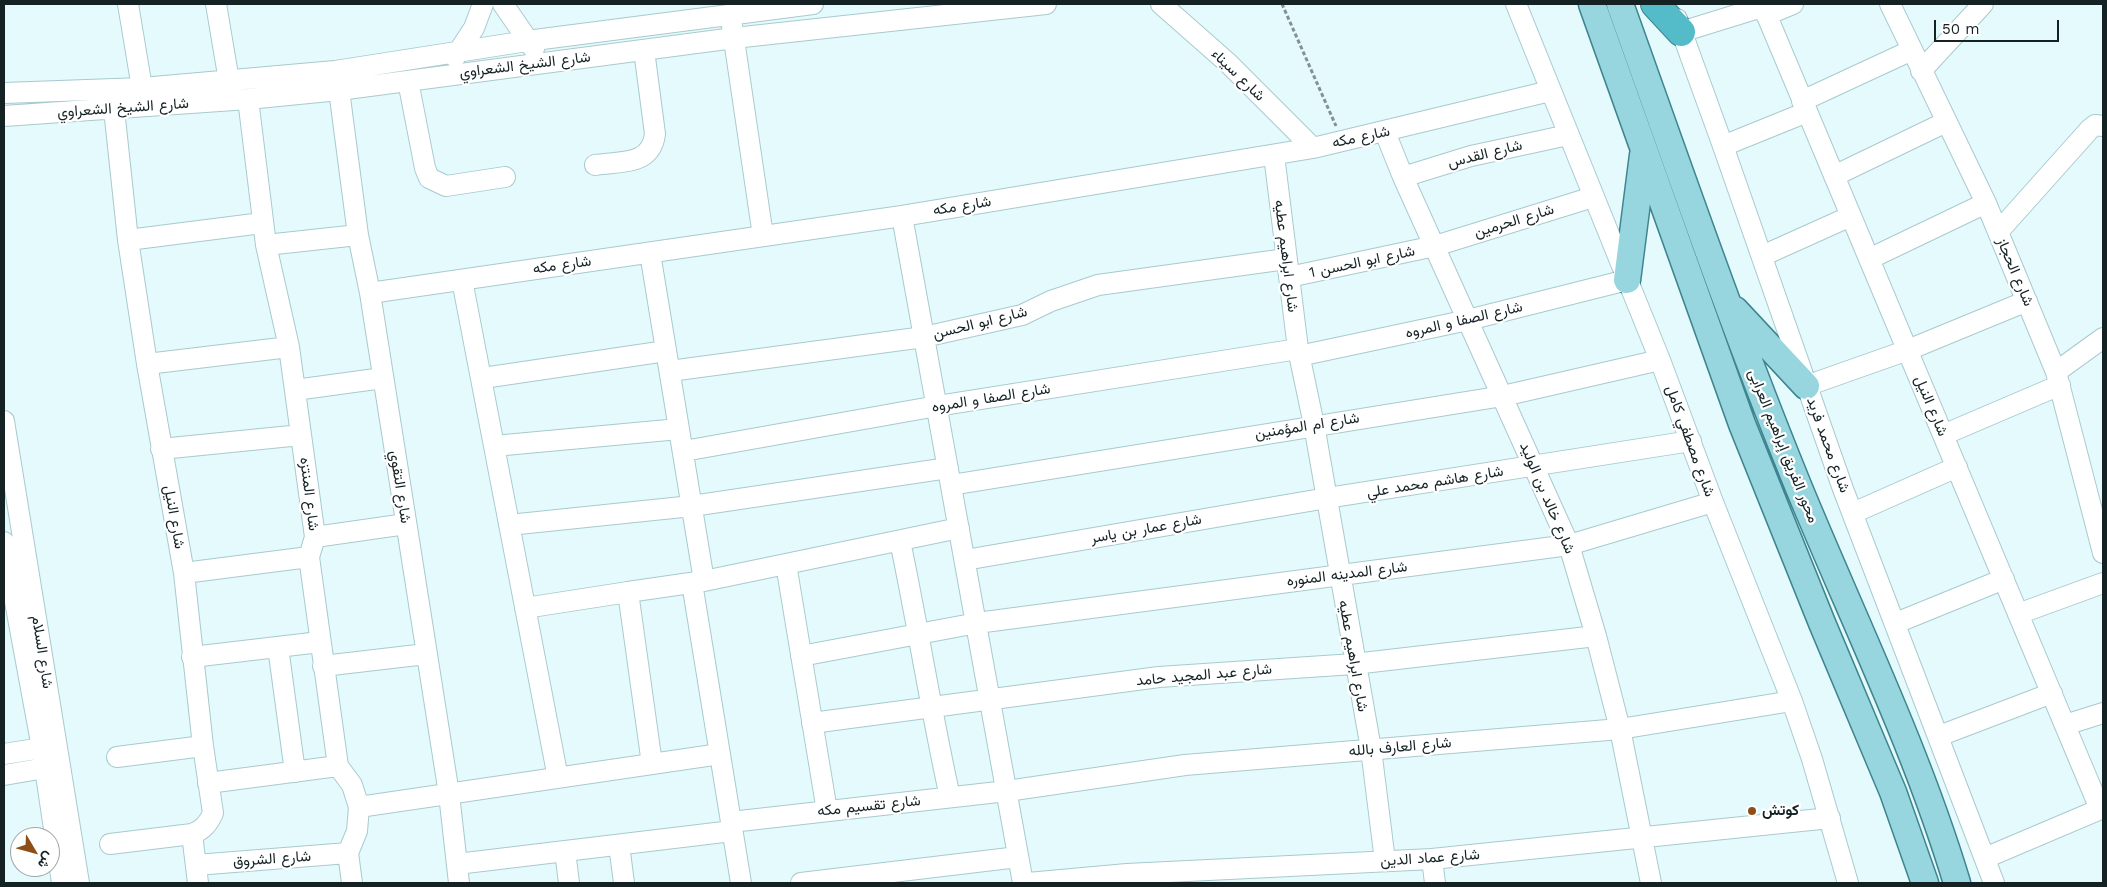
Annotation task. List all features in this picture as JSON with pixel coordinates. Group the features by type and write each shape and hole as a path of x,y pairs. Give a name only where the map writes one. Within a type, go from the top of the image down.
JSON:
{"highway":[{"path":"1655,4 1681,32"}],"main road":[{"name":"محور الفريق إبراهيم العرابى","path":"1592,4 1742,424 1822,623 1893,792 1925,883"},
{"name":"محور الفريق إبراهيم العرابى","path":"1620,4 1726,300 1792,470 1925,790 1957,883"},
{"path":"1627,280 1644,149"},
{"path":"1726,300 1806,386"}],"street":[{"path":"128,4 142,88"},
{"path":"216,4 229,81"},
{"path":"437,76 459,51 474,28 483,4"},
{"path":"503,4 527,41 545,62"},
{"name":"شارع الشيخ الشعراوي","path":"4,93 142,88 335,71 527,41 813,4"},
{"name":"شارع الشيخ الشعراوي","path":"4,116 248,100 339,90 734,38 1046,4"},
{"name":"شارع سيناء","path":"1161,4 1228,63 1313,148"},
{"name":"شارع مصطفي كامل","path":"1516,4 1660,360 1713,502 1792,701 1830,818 1848,883"},
{"name":"شارع محمد فريد","path":"1671,4 1724,146 1806,386 1853,513 1940,736 1994,883"},
{"path":"1681,32 1763,8 1793,4"},
{"name":"شارع الحجاز","path":"1890,4 1986,203 2058,378 2095,482 2103,553"},
{"path":"1921,70 1982,4"},
{"name":"شارع النيل","path":"1763,8 2102,809"},
{"path":"730,14 763,236"},
{"path":"595,164 638,159 649,153 653,145 654,134 644,50"},
{"path":"1724,146 1912,50"},
{"path":"408,81 429,178 446,186 505,178"},
{"name":"شارع التقوي","path":"339,90 358,235 370,293 449,794 458,874"},
{"name":"شارع مكه","path":"370,293 902,216 1274,155 1385,132 1550,91"},
{"name":"شارع المنتزه","path":"248,100 262,223 289,347 315,536 309,557 338,766 352,785 359,807 357,831 348,853 352,883"},
{"name":"شارع النيل","path":"114,109 128,240 147,364 184,573 192,657 213,814 209,823 202,830 192,834"},
{"path":"1834,176 1946,122"},
{"path":"1998,232 2090,129 2095,125 2103,126"},
{"name":"شارع خالد بن الوليد","path":"1385,132 1403,177 1569,545 1596,636 1620,729 1651,883"},
{"name":"شارع القدس","path":"1403,177 1471,156 1568,135"},
{"name":"شارع ابراهيم عطيه","path":"1274,155 1299,352 1314,425 1354,664 1371,749 1385,861"},
{"name":"شارع الحرمين","path":"1435,246 1593,197"},
{"path":"1869,259 1986,203"},
{"path":"902,216 1008,791 1023,883"},
{"path":"1762,256 1851,216"},
{"path":"128,240 262,223"},
{"path":"266,245 358,235"},
{"name":"شارع ابو الحسن 1","path":"1288,268 1435,246"},
{"path":"650,253 692,506 698,582 720,754 740,883"},
{"name":"شارع ابو الحسن","path":"670,371 924,337 1022,315 1098,285 1288,268"},
{"path":"462,280 483,378 494,446 558,778"},
{"name":"شارع الصفا و المروه","path":"684,451 937,406 1299,352 1468,320 1627,280"},
{"path":"1806,386 1908,350 2027,301"},
{"path":"1943,435 2058,378 2103,338"},
{"path":"147,364 289,347"},
{"path":"483,378 666,350"},
{"name":"شارع ام المؤمنين","path":"509,525 950,477 1314,425 1503,396 1660,360"},
{"path":"295,390 383,378"},
{"name":"شارع السلام","path":"4,422 79,883"},
{"path":"494,446 679,429"},
{"path":"162,450 301,435"},
{"name":"شارع هاشم محمد علي","path":"1327,498 1691,441"},
{"path":"1853,513 1957,467"},
{"name":"شارع عمار بن ياسر","path":"965,560 1327,498"},
{"name":"شارع المدينه المنوره","path":"801,656 977,623 1569,545 1713,502"},
{"path":"315,536 406,524"},
{"path":"525,608 698,582 960,528"},
{"path":"900,540 919,633 930,709 950,797"},
{"name":"شارع السلام","path":"4,542 42,748 62,883"},
{"path":"184,573 309,557"},
{"path":"786,564 827,811"},
{"path":"1896,624 2004,580"},
{"path":"2018,614 2103,583"},
{"path":"628,592 652,764"},
{"name":"شارع عبد المجيد حامد","path":"812,723 991,701 1160,677 1354,664 1596,636"},
{"path":"192,657 320,642"},
{"path":"278,647 295,772"},
{"path":"323,666 426,654"},
{"path":"1940,736 2052,693"},
{"name":"شارع العارف بالله","path":"1008,791 1185,765 1620,729 1792,701"},
{"path":"2065,725 2103,713"},
{"path":"118,757 203,746"},
{"path":"4,754 42,748"},
{"path":"359,807 720,754"},
{"path":"208,784 338,766"},
{"path":"4,775 45,768"},
{"name":"شارع تقسيم مكه","path":"458,874 565,851 619,845 827,811 1008,791"},
{"path":"1985,858 2102,809"},
{"name":"شارع عماد الدين","path":"1028,883 1127,874 1218,876 1385,861 1432,859 1641,839 1830,818"},
{"path":"110,844 192,834 197,874"},
{"path":"619,845 624,883"},
{"path":"565,851 569,883"},
{"name":"شارع الشروق","path":"197,874 348,853"},
{"path":"801,883 1018,857"},
{"path":"1432,859 1435,883"}],"path":[{"path":"1282,4 1342,140"}],"place":[{"name":"كوتش","path":"1752,811"}]}
